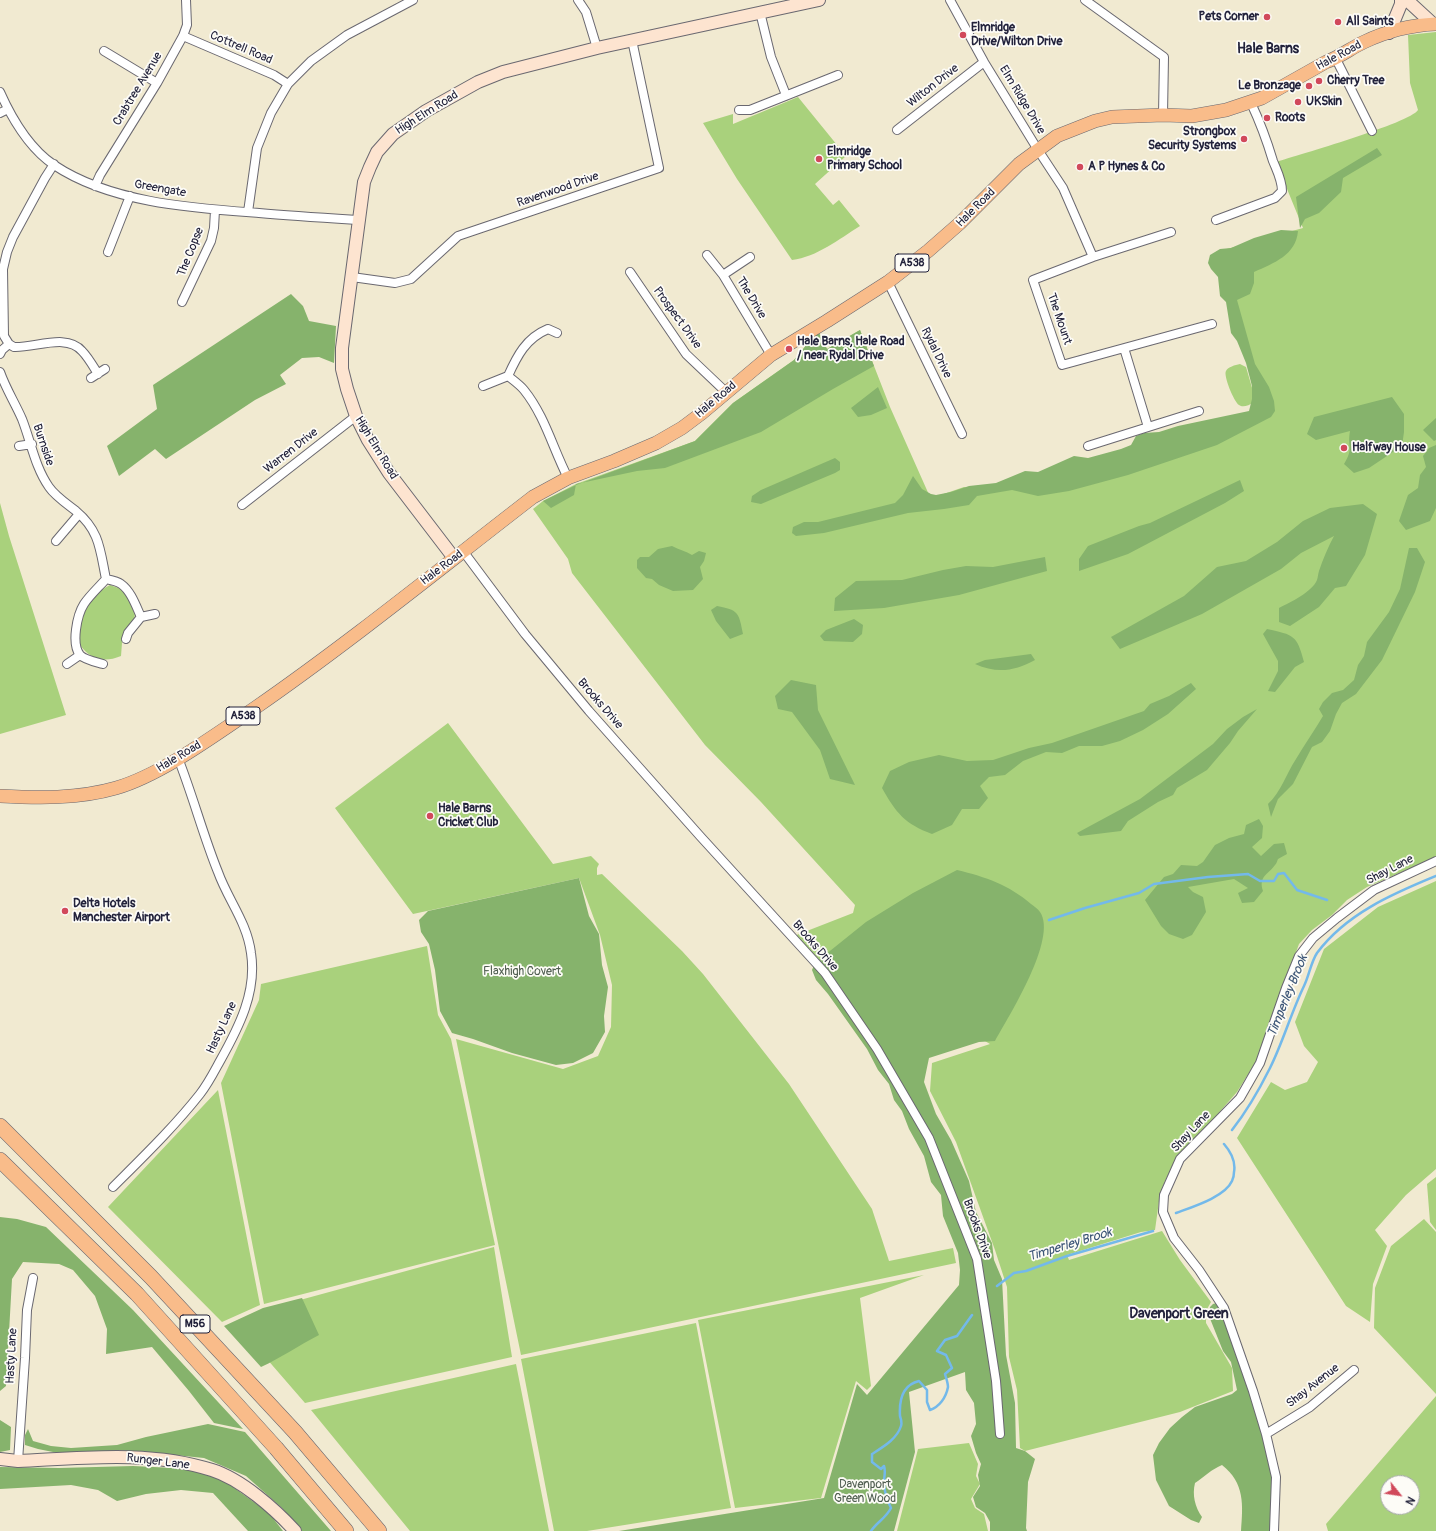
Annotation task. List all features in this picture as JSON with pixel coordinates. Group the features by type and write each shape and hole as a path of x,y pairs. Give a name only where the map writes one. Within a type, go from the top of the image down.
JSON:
{"highway":[{"name":"M56","path":"0,1126 152,1277 295,1432 379,1531"},
{"name":"M56","path":"0,1160 137,1294 276,1448 346,1531"}],"main road":[{"name":"Hale Road","path":"0,796 38,798 76,796 117,788 150,774 178,758 232,724 301,676 533,497 568,478 614,461 656,443 702,414 771,355 888,282 928,251 960,223 1019,164 1057,136 1095,121 1129,116 1192,116 1213,114 1251,103 1326,62 1336,59 1364,42 1389,32 1434,24"}],"street":[{"name":"Crabtree Avenue","path":"95,186 100,175 157,83 183,36 187,25 186,0"},
{"path":"248,212 257,148 271,113 288,84 311,62 347,35 413,0"},
{"path":"578,0 586,12 597,48"},
{"name":"High Elm Road","path":"458,555 389,473 368,440 356,416 342,369 342,348 364,182 377,152 397,130 426,111 478,82 503,72 632,40 819,0"},
{"name":"Elm Ridge Drive","path":"950,0 984,62 1038,150"},
{"path":"1084,0 1097,3 1164,57 1163,115"},
{"path":"1389,32 1401,4 1401,0"},
{"path":"1407,0 1434,24"},
{"path":"760,12 771,57 786,95"},
{"name":"Cottrell Road","path":"183,36 274,75 288,84"},
{"name":"Ravenwood Drive","path":"352,277 395,283 406,281 411,279 426,267 458,236 659,168 632,40"},
{"path":"104,51 157,83"},
{"path":"1336,59 1372,131"},
{"name":"Wilton Drive","path":"897,130 984,62"},
{"path":"739,110 750,110 838,75"},
{"name":"Greengate","path":"0,92 8,109 34,147 54,164 95,186 130,196 214,210 359,220"},
{"path":"1216,220 1275,198 1282,191 1279,176 1251,103"},
{"path":"0,113 8,109"},
{"path":"1038,150 1063,188 1093,257"},
{"path":"54,164 13,237 7,252 3,269 4,336 9,344 20,348 63,342 74,344 83,351 98,374"},
{"path":"108,252 130,196"},
{"name":"The Copse","path":"182,302 211,241 214,228 214,210"},
{"name":"The Mount","path":"1171,232 1093,257 1033,280 1062,365 1212,324"},
{"name":"The Drive","path":"707,254 723,275 771,355"},
{"path":"723,275 750,257"},
{"name":"Prospect Drive","path":"630,272 686,354 726,392"},
{"name":"Rydal Drive","path":"888,282 962,434"},
{"path":"483,386 508,376 520,351 529,341 541,332 548,329 557,333"},
{"path":"0,354 9,344"},
{"path":"1124,348 1148,427"},
{"name":"Burnside","path":"0,372 32,444 41,474 50,489 79,514 94,530 100,547 106,579"},
{"path":"508,376 523,389 538,411 558,460 568,478"},
{"path":"1088,446 1199,411"},
{"name":"Warren Drive","path":"242,505 356,416"},
{"path":"19,446 32,444"},
{"path":"56,542 79,514"},
{"name":"Brooks Drive","path":"458,555 584,705 705,842 825,973 877,1049 929,1138 976,1259 996,1381 1000,1434"},
{"path":"102,664 93,662 80,655 76,646 79,614 89,598 106,579 120,583 134,600 141,617"},
{"path":"126,639 141,617 155,614"},
{"path":"67,664 80,655"},
{"name":"Hasty Lane","path":"114,1187 201,1093 244,1014 250,990 252,974 251,953 246,930 218,874 178,758"},
{"name":"Shay Lane","path":"1274,1531 1276,1477 1266,1434 1253,1391 1224,1308 1199,1270 1174,1238 1164,1212 1164,1195 1180,1159 1240,1098 1260,1064 1286,988 1299,956 1313,938 1374,890 1436,861"},
{"name":"Hasty Lane","path":"18,1461 27,1310 33,1278"},
{"name":"Shay Avenue","path":"1266,1434 1310,1407 1354,1370"},
{"name":"Runger Lane","path":"0,1459 18,1461 137,1457 175,1461 213,1470 243,1485 278,1513 295,1531"}],"green space":[{"path":"1436,32 1436,857 1367,887 1347,900 1332,915 1312,930 1299,944 1257,1060 1237,1092 1174,1164 1160,1194 1155,1230 1141,1232 1067,1255 1069,1260 1162,1231 1180,1260 1211,1302 1206,1311 1206,1323 1232,1368 1233,1391 1180,1412 1025,1451 1020,1448 1017,1390 1009,1357 1007,1287 956,1142 930,1091 932,1063 990,1044 968,1031 890,1059 794,936 853,913 855,905 761,802 705,745 572,573 568,559 533,509 543,501 576,484 695,441 733,403 794,360 818,331 827,349 860,330 890,407 930,497 932,498 964,487 972,489 1042,474 1263,411 1216,252 1303,228 1276,162 1396,123 1411,116 1418,110 1410,83 1408,35"},
{"path":"798,97 846,156 815,184 833,205 839,200 860,226 819,251 792,260 737,179 703,123 733,114 733,124"},
{"path":"1377,148 1382,155 1343,178 1341,192 1319,213 1305,219 1300,228 1296,197"},
{"path":"1281,230 1298,231 1293,246 1283,257 1254,272 1254,283 1250,294 1237,300 1255,364 1269,387 1274,401 1275,411 1271,417 1217,445 1128,475 1069,491 1038,496 1012,490 977,496 969,505 908,513 824,533 796,536 792,533 793,527 804,522 818,522 895,503 903,495 913,476 922,489 936,495 969,486 996,483 1025,471 1038,472 1074,456 1088,458 1121,449 1131,445 1136,436 1144,433 1159,432 1178,426 1249,411 1252,399 1252,386 1246,363 1237,341 1231,333 1226,302 1220,296 1218,277 1208,263 1210,255 1220,249 1231,248 1254,238"},
{"path":"291,294 303,306 309,321 336,326 334,363 319,357 302,358 280,375 286,384 255,400 166,459 155,449 119,476 107,446 157,409 153,385"},
{"path":"860,330 874,366 761,432 665,468 637,471 582,483 695,441 733,403 794,360 818,331 827,349"},
{"path":"1240,364 1246,367 1255,398 1253,403 1244,406 1239,405 1234,399 1227,383 1225,373 1228,368"},
{"path":"878,387 887,408 871,415 858,417 851,408"},
{"path":"1392,397 1404,414 1402,446 1369,468 1354,473 1344,464 1350,451 1350,431 1316,440 1307,434 1314,417"},
{"path":"1436,418 1436,440 1434,441 1423,430"},
{"path":"1436,445 1436,508 1430,521 1406,530 1399,521 1408,495 1418,488 1420,475 1426,467 1423,456 1429,448"},
{"path":"835,458 840,462 840,470 835,473 761,504 751,502 752,496 761,490"},
{"path":"1240,480 1244,491 1225,503 1128,554 1079,571 1079,559 1088,546 1150,523"},
{"path":"576,485 574,495 551,508 543,501"},
{"path":"0,503 9,536 66,715 0,734"},
{"path":"1363,504 1377,514 1365,555 1346,586 1335,588 1319,607 1290,626 1279,622 1279,608 1311,589 1317,580 1324,558 1334,536 1301,553 1281,569 1202,614 1120,649 1111,637 1184,596 1217,567 1246,561 1277,542 1303,521 1330,508"},
{"path":"672,546 692,555 699,551 706,553 704,561 700,567 703,579 693,590 673,591 659,585 652,579 646,578 637,568 637,560 640,557 649,557 658,549"},
{"path":"1409,548 1417,548 1425,562 1415,592 1382,660 1356,694 1342,703 1330,731 1322,742 1312,747 1293,784 1278,799 1271,817 1268,804 1283,783 1292,765 1323,716 1319,709 1323,702 1332,693 1343,690 1354,680 1358,665 1364,656 1367,642 1389,612 1400,589"},
{"path":"1045,557 1047,571 959,595 884,608 834,611 835,598 856,581 902,580 966,566 993,567"},
{"path":"110,585 124,590 135,614 134,620 125,631 121,656 103,660 93,657 80,645 80,627 82,618 90,602 102,590"},
{"path":"717,606 729,609 736,613 739,617 743,634 730,639 716,621 711,610"},
{"path":"854,619 863,625 862,634 853,642 824,641 820,636 826,630"},
{"path":"1267,629 1289,635 1293,638 1299,646 1304,662 1295,667 1275,692 1268,691 1278,671 1278,661 1263,634"},
{"path":"1031,654 1035,660 1013,669 998,670 975,664 985,660"},
{"path":"791,680 816,685 818,710 855,785 830,779 820,750 792,712 778,709 775,696"},
{"path":"1191,683 1196,689 1168,714 1143,730 1120,741 1102,746 1079,746 1062,753 1046,752 1023,761 1005,775 989,777 980,786 988,798 979,809 962,809 952,825 932,834 915,826 902,817 882,788 890,771 909,762 939,755 967,761 993,760 1029,748 1052,743 1144,711 1150,704 1169,696"},
{"path":"1257,709 1207,770 1177,788 1173,795 1158,802 1128,821 1121,831 1080,836 1077,833 1140,799 1213,744 1227,729"},
{"path":"448,723 553,864 591,856 599,864 597,868 597,875 602,874 682,951 703,974 789,1084 872,1209 889,1261 953,1248 956,1263 521,1355 456,1039 563,1069 598,1056 611,1027 612,985 600,935 579,878 413,914 335,808"},
{"path":"1259,819 1263,826 1262,838 1252,847 1261,856 1274,844 1284,843 1287,854 1278,859 1273,868 1263,879 1263,891 1254,902 1242,903 1238,893 1248,888 1234,879 1188,887 1193,892 1203,897 1206,912 1192,935 1183,939 1169,934 1161,926 1145,900 1164,877 1173,874 1181,865 1197,866 1203,862 1215,845 1229,838 1244,834 1246,825"},
{"name":"Davenport Green Wood","path":"957,870 997,882 1023,897 1040,912 1044,924 1043,940 1030,977 995,1041 979,1042 929,1058 924,1082 936,1114 951,1140 969,1181 976,1212 992,1243 994,1260 1002,1279 1006,1355 1015,1403 1016,1448 1025,1451 1035,1459 1028,1482 1027,1531 990,1531 990,1522 985,1513 976,1507 973,1497 980,1486 978,1475 981,1464 971,1436 976,1424 974,1403 966,1390 965,1372 909,1392 915,1452 894,1531 619,1531 824,1498 857,1384 867,1395 959,1285 960,1270 958,1253 943,1216 941,1195 931,1182 924,1156 909,1129 902,1111 894,1100 889,1084 878,1070 867,1049 828,994 816,980 812,970 815,963 866,922 913,893"},
{"name":"Flaxhigh Covert","path":"579,878 589,916 599,934 602,965 608,987 604,1016 605,1032 593,1053 573,1063 556,1065 512,1053 452,1033 440,1011 435,970 429,944 421,932 419,920 428,911"},
{"path":"1436,881 1436,1169 1406,1195 1375,1230 1387,1246 1373,1284 1370,1322 1346,1306 1237,1138 1271,1082 1285,1090 1307,1082 1318,1062 1304,1046 1295,1022 1324,949 1378,907"},
{"path":"427,946 438,1015 451,1039 495,1245 264,1304 221,1083 259,1000 261,984"},
{"path":"218,1090 260,1305 222,1322 108,1207"},
{"path":"1436,1177 1436,1230 1430,1222 1427,1184"},
{"path":"0,1217 17,1219 46,1227 133,1310 243,1429 214,1423 152,1347 106,1354 107,1329 95,1296 73,1270 59,1264 23,1262 12,1279 6,1386 0,1391"},
{"path":"1424,1219 1436,1232 1436,1394 1374,1328 1375,1288 1391,1246"},
{"path":"494,1247 512,1357 305,1403 266,1358 300,1300"},
{"path":"924,1275 860,1298 871,1386 867,1390 856,1381 821,1498 735,1508 698,1320"},
{"path":"302,1298 319,1335 261,1367 224,1326 263,1308"},
{"path":"1220,1302 1224,1308 1276,1477 1274,1531 1241,1531 1242,1503 1239,1487 1230,1472 1222,1465 1195,1483 1195,1501 1202,1517 1199,1523 1191,1520 1169,1506 1156,1480 1153,1455 1159,1443 1170,1428 1195,1407 1232,1394 1237,1390 1231,1362 1223,1351 1209,1316 1210,1307 1213,1304"},
{"path":"696,1323 731,1508 587,1531 554,1531 521,1359"},
{"path":"516,1364 549,1531 410,1531 311,1410"},
{"path":"1436,1396 1436,1531 1328,1531 1326,1524"},
{"path":"0,1420 11,1427 10,1450 0,1452"},
{"path":"208,1424 245,1432 331,1531 302,1531 282,1508 246,1476 204,1458 117,1450 101,1453 58,1453 25,1445 25,1435 28,1429 33,1441 51,1446 71,1448 117,1445 146,1437"},
{"path":"969,1443 978,1464 976,1476 980,1484 971,1499 975,1508 984,1514 988,1531 897,1531 918,1449"},
{"path":"133,1466 194,1469 226,1482 269,1513 283,1531 248,1531 213,1493 181,1490 146,1494 117,1501 98,1490 71,1485 0,1489 0,1467 59,1468"}],"waterway":[{"path":"1049,920 1139,893 1154,884 1208,877 1248,874 1260,881 1274,881 1278,874 1284,873 1297,890 1327,900"},
{"name":"Timperley Brook","path":"1232,1130 1243,1115 1270,1068 1317,953 1329,939 1356,916 1387,898 1436,876"},
{"name":"Timperley Brook","path":"1176,1213 1207,1201 1223,1192 1228,1187 1233,1178 1234,1160 1224,1144"},
{"name":"Timperley Brook","path":"997,1286 1014,1273 1026,1271 1067,1256 1153,1231"},
{"name":"Timperley Brook","path":"871,1531 887,1515 891,1508 885,1489 884,1466 881,1469 872,1462 872,1454 889,1442 899,1431 901,1426 901,1399 905,1390 913,1383 919,1381 927,1390 927,1402 930,1410 942,1402 948,1387 945,1374 952,1368 946,1355 937,1351 945,1340 957,1336 972,1315"}],"place":[{"name":"Pets Corner","path":"1267,17"},
{"name":"All Saints","path":"1338,22"},
{"name":"Elmridge Drive/Wilton Drive","path":"963,35"},
{"name":"Cherry Tree","path":"1319,81"},
{"name":"Le Bronzage","path":"1309,86"},
{"name":"UKSkin","path":"1298,102"},
{"name":"Roots","path":"1267,118"},
{"name":"Strongbox Security Systems","path":"1244,139"},
{"name":"Elmridge Primary School","path":"819,159"},
{"name":"A P Hynes & Co","path":"1080,167"},
{"name":"Hale Barns, Hale Road / near Rydal Drive","path":"789,349"},
{"name":"Halfway House","path":"1344,448"},
{"name":"Hale Barns Cricket Club","path":"430,816"},
{"name":"Delta Hotels Manchester Airport","path":"65,911"}],"district":[{"name":"Hale Barns","path":"1268,49"},
{"name":"Davenport Green","path":"1179,1314"}]}
